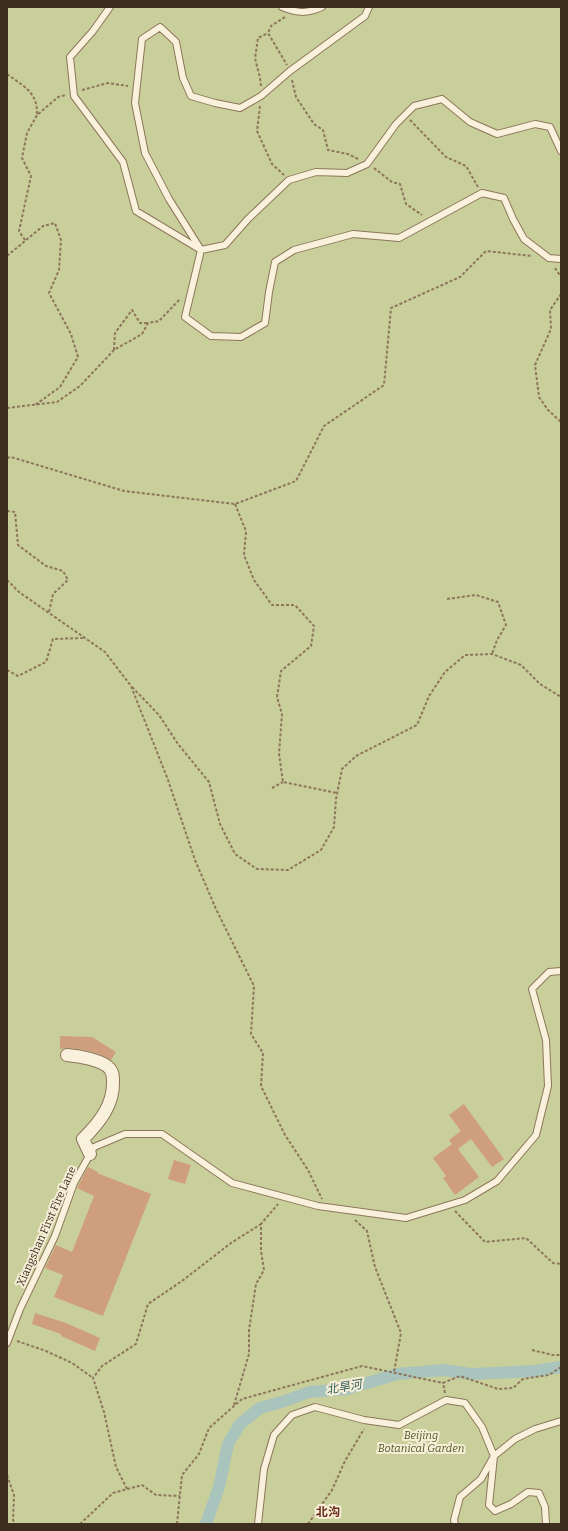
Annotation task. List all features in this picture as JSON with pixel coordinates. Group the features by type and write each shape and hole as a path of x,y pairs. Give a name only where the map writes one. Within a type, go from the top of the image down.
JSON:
{"street":[{"path":"67,1055 85,1057 110,1068 113,1074 112,1096 106,1111 96,1127 84,1139 90,1154"}],"lane":[{"path":"110,7 93,31 70,57 74,96 124,162 136,211 201,250 225,245 248,219 289,180 316,172 347,173 366,164 396,124 414,106 442,99 470,122 497,134 536,124 550,127 561,151"},
{"path":"282,7 294,12 312,12 322,7"},
{"path":"370,7 366,16 290,70 261,96 240,108 215,104 191,96 183,78 176,42 160,27 142,39 135,103 145,153 169,199 201,250 185,317 211,336 241,337 265,323 275,262 294,250 353,234 399,238 482,193 504,198 524,239 549,258 561,259"},
{"name":"Xiangshan First Fire Lane","path":"8,1340 20,1309 55,1236 74,1183 94,1146 125,1134 162,1134 232,1183 326,1207 406,1218 465,1200 497,1181 536,1135 548,1086 546,1040 532,989 549,972 561,970"},
{"path":"258,1524 264,1469 274,1435 292,1415 315,1407 369,1421 400,1425 446,1400 465,1403 482,1427 494,1456 489,1505 495,1511 511,1504 528,1492 539,1493 545,1507 546,1524"},
{"path":"455,1524 454,1520 460,1497 481,1479 494,1456 515,1439 535,1429 561,1421"}],"path":[{"path":"289,180 272,164 257,132 261,96 260,78 255,58 258,38 268,33 271,26 294,12"},
{"path":"268,33 276,49 290,70 296,97 314,124 323,130 328,150 348,154 366,164 392,182 400,184 406,204 419,214 433,220"},
{"path":"7,74 31,92 38,106 37,115"},
{"path":"25,240 19,230 31,176 22,158 27,133 37,115 58,98 74,92 108,83 137,88"},
{"path":"405,115 446,157 466,166 482,193"},
{"path":"7,256 44,226 55,223 61,240 59,270 49,293 72,334 78,357 60,387 35,405"},
{"path":"7,458 12,457 124,491 235,504 296,481 324,426 384,385 392,308 460,277 486,251 549,258"},
{"path":"114,350 115,333 132,310 140,322 148,323 159,321 191,288"},
{"path":"561,294 550,310 552,329 535,365 539,397 548,410 561,422"},
{"path":"7,408 57,402 80,386 114,350 142,334 148,323"},
{"path":"235,504 246,531 244,555 254,580 272,605 295,605 314,626 311,646 281,671 277,697 282,714 279,754 283,782"},
{"path":"7,510 15,512 18,545 46,566 63,571 68,580 53,594 49,612"},
{"path":"7,580 19,592 105,652 131,686 159,715 178,744 209,782 220,824 235,854 256,869 288,870 321,850 334,826 336,799 342,769 356,756 417,725 429,696 445,672 465,655 492,654 521,665 540,684 561,697"},
{"path":"447,599 476,595 498,602 506,625 497,640 492,654"},
{"path":"7,670 18,676 46,662 53,638 85,638"},
{"path":"131,686 168,780 195,860 216,909 254,986 251,1034 263,1053 261,1086 285,1135 308,1170 326,1207"},
{"path":"272,788 283,782 337,793"},
{"path":"93,1378 102,1366 136,1344 148,1304 182,1282 231,1243 261,1224 284,1197"},
{"path":"449,1205 486,1242 526,1238 553,1262 561,1264"},
{"path":"342,1209 368,1230 375,1267 401,1333 394,1372"},
{"path":"234,1406 249,1354 249,1330 256,1284 264,1270 261,1251 261,1224"},
{"path":"8,1340 46,1351 72,1363 93,1378 104,1412 116,1467 127,1489"},
{"path":"532,1350 553,1355 561,1355"},
{"path":"446,1400 443,1383 460,1376 498,1389 513,1388 523,1379 549,1375 561,1367"},
{"path":"308,1524 332,1490 345,1462 369,1421"},
{"path":"7,1475 14,1495 15,1524"},
{"path":"80,1524 113,1493 127,1489 142,1485 156,1494 180,1496"}],"green space":[{"name":"Beijing Botanical Garden","path":"7,7 561,7 561,1524 7,1524"}],"building":[{"path":"60,1036 92,1037 116,1052 111,1060 99,1054 84,1050 68,1048 60,1049"},
{"path":"464,1104 504,1159 492,1167 471,1139 458,1149 479,1177 455,1195 443,1178 446,1176 433,1158 452,1144 449,1140 461,1131 449,1115"},
{"path":"174,1160 191,1165 185,1184 168,1179"},
{"path":"88,1167 98,1172 97,1173 151,1194 103,1316 54,1297 63,1275 45,1268 56,1245 72,1252 94,1196 77,1188"},
{"path":"35,1313 66,1323 100,1338 95,1351 61,1336 61,1334 32,1324"}],"waterway":[{"name":"北旱河","path":"206,1524 219,1487 228,1444 240,1424 260,1408 309,1392 347,1389 397,1374 443,1370 471,1374 534,1371 561,1367"}],"district":[{"name":"北沟","path":"328,1512"}]}
